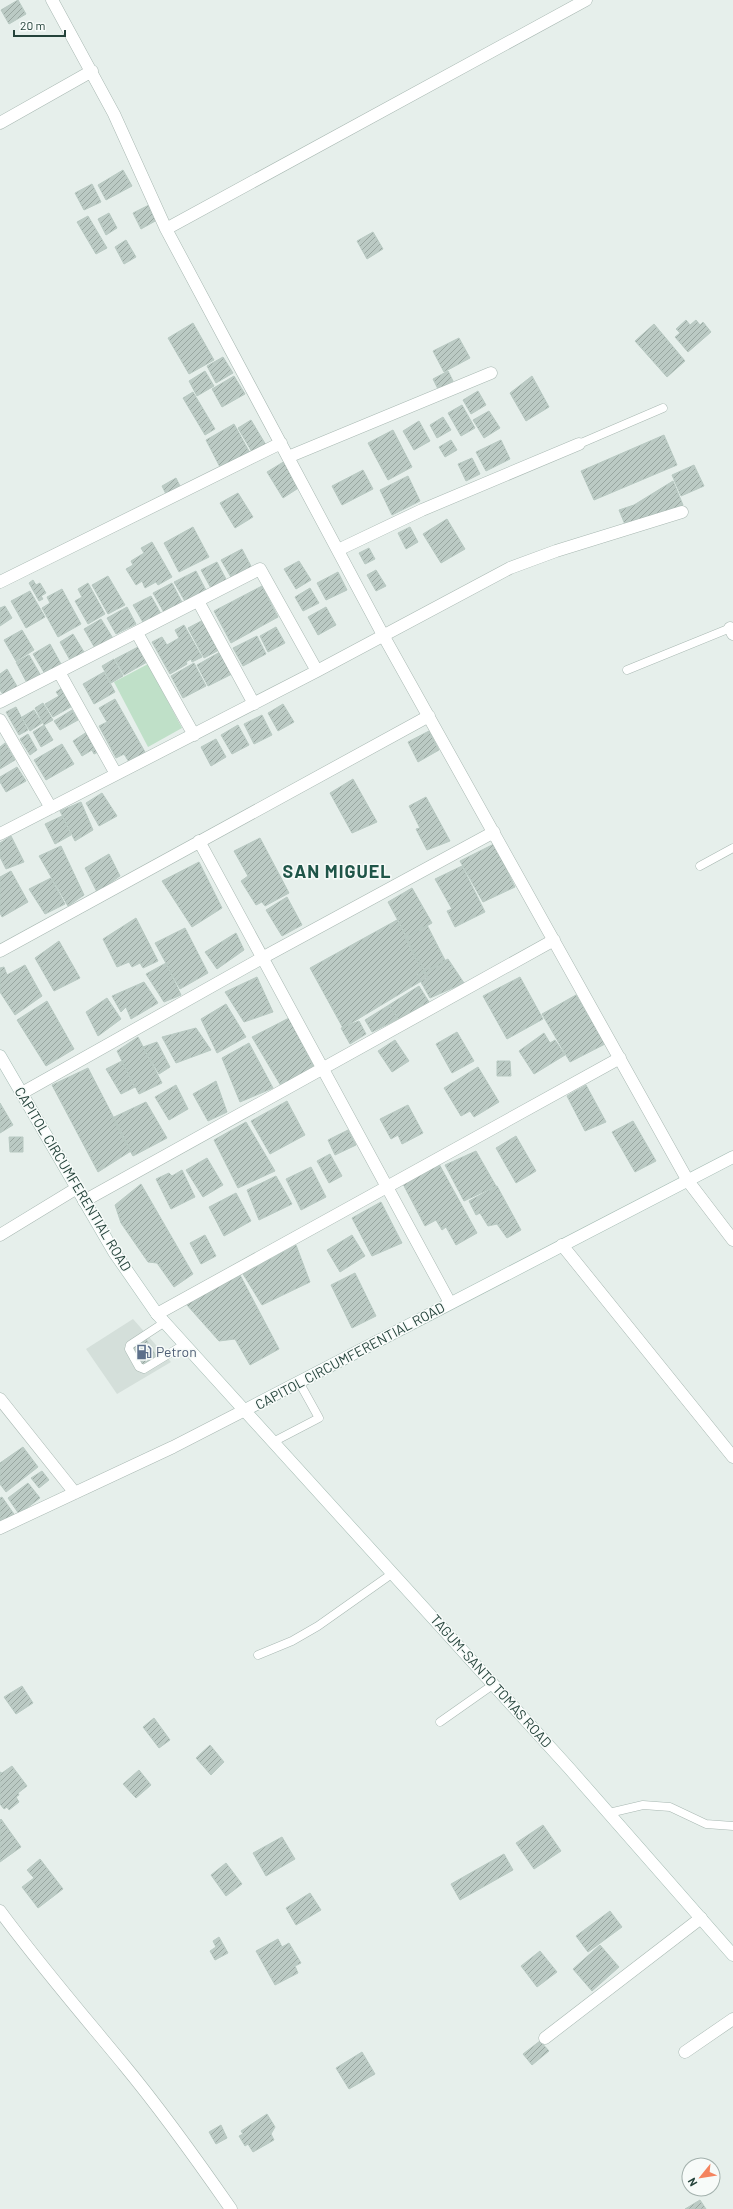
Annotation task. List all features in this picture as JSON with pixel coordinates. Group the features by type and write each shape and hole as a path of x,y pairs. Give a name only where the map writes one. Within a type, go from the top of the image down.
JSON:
{"street":[{"path":"52,0 92,71 166,229 383,635 688,1181 733,1240"},
{"path":"166,229 586,0"},
{"path":"0,123 92,71"},
{"path":"288,457 491,373"},
{"path":"0,582 280,443"},
{"path":"338,550 422,510 579,444"},
{"path":"0,834 254,704 510,568 556,551 682,512"},
{"path":"0,702 260,569 317,671"},
{"path":"198,601 254,704"},
{"path":"137,633 194,735"},
{"path":"59,672 116,774"},
{"path":"0,951 429,716"},
{"path":"0,720 51,808"},
{"path":"22,1093 262,958 494,832"},
{"path":"199,841 450,1303"},
{"path":"84,1201 554,940"},
{"name":"CAPITOL CIRCUMFERENTIAL ROAD","path":"0,1056 114,1252 161,1318 245,1410 733,1157"},
{"path":"161,1318 387,1187 620,1058"},
{"path":"0,1235 77,1188"},
{"path":"562,1245 733,1457"},
{"path":"0,1399 75,1493"},
{"path":"0,1528 245,1410"},
{"name":"TAGUM-SANTO TOMAS ROAD","path":"245,1410 494,1684 733,1955"},
{"path":"0,1911 37,1961 129,2072 231,2209"},
{"path":"545,2038 701,1918"},
{"path":"685,2052 733,2019"}],"lane":[{"path":"579,444 663,408"},
{"path":"627,670 732,630"},
{"path":"700,866 733,848"},
{"path":"161,1318 130,1345 128,1349 139,1367 144,1368 185,1344"},
{"path":"273,1442 319,1418 299,1382"},
{"path":"258,1655 292,1641 318,1626 393,1573"},
{"path":"440,1722 494,1684"},
{"path":"609,1813 643,1805 670,1807 706,1824 733,1826"}],"shaded area":[{"path":"133,1319 171,1362 117,1394 86,1349"}],"green space":[{"path":"148,664 182,728 148,747 114,682"}],"building":[{"path":"18,0 26,14 9,24 1,10"},
{"path":"123,170 132,186 106,200 98,185"},
{"path":"92,184 101,202 84,210 75,193"},
{"path":"149,205 157,220 141,229 133,213"},
{"path":"109,213 117,228 106,235 98,219"},
{"path":"88,216 107,248 96,254 77,222"},
{"path":"373,232 383,249 367,259 357,241"},
{"path":"126,240 136,257 124,264 115,247"},
{"path":"686,320 690,325 696,320 700,325 703,322 711,332 688,352 675,337 680,333 676,329"},
{"path":"193,323 214,360 189,374 168,338"},
{"path":"654,324 685,361 667,377 635,341"},
{"path":"459,338 470,358 444,372 433,351"},
{"path":"223,357 233,373 216,383 207,366"},
{"path":"205,371 214,386 197,396 189,381"},
{"path":"448,371 453,381 438,389 433,379"},
{"path":"234,376 245,394 222,407 212,389"},
{"path":"532,376 549,407 526,421 510,393"},
{"path":"478,391 486,405 471,414 463,400"},
{"path":"193,392 215,429 205,435 183,398"},
{"path":"462,405 475,428 461,436 448,413"},
{"path":"489,411 500,428 484,438 473,420"},
{"path":"443,417 451,430 437,438 430,425"},
{"path":"251,420 266,445 252,452 238,428"},
{"path":"419,421 430,441 414,450 403,431"},
{"path":"234,424 250,453 221,469 206,440"},
{"path":"393,430 412,467 388,480 368,443"},
{"path":"664,435 677,465 594,500 581,471"},
{"path":"451,440 457,450 445,457 439,447"},
{"path":"501,440 510,459 486,471 476,452"},
{"path":"472,458 480,474 466,481 458,464"},
{"path":"285,461 300,487 283,498 267,472"},
{"path":"694,465 704,486 681,496 672,475"},
{"path":"363,470 373,489 342,505 332,486"},
{"path":"408,476 420,501 392,515 380,490"},
{"path":"176,478 181,488 167,496 162,486"},
{"path":"673,481 683,505 626,527 619,510 634,505"},
{"path":"238,493 253,517 235,528 220,503"},
{"path":"447,519 465,549 441,563 423,534"},
{"path":"193,527 209,557 179,572 164,543"},
{"path":"410,527 418,542 406,549 398,533"},
{"path":"152,542 172,577 158,585 156,582 145,588 142,581 136,585 126,569 133,565 131,561 144,553 141,548"},
{"path":"369,548 375,559 365,564 359,553"},
{"path":"242,549 252,568 232,579 221,560"},
{"path":"299,561 311,580 296,589 284,569"},
{"path":"217,562 227,581 212,590 201,570"},
{"path":"376,570 386,586 376,591 367,575"},
{"path":"196,571 208,594 187,605 174,582"},
{"path":"338,572 347,590 326,600 317,583"},
{"path":"108,576 125,605 108,614 92,585"},
{"path":"33,580 36,585 40,583 46,593 41,596 43,599 39,601 29,583"},
{"path":"88,583 105,614 88,624 75,601 82,597 78,589"},
{"path":"172,583 184,606 166,616 153,593"},
{"path":"262,586 278,617 231,643 214,611"},
{"path":"310,588 319,603 303,611 295,597"},
{"path":"62,589 81,624 58,637 42,608 50,603 47,597"},
{"path":"30,591 45,617 26,628 11,601"},
{"path":"151,596 161,614 144,624 133,605"},
{"path":"5,606 12,618 0,626 0,608"},
{"path":"127,607 136,624 116,634 107,618"},
{"path":"326,607 336,625 318,635 308,617"},
{"path":"207,618 223,648 204,658 188,628"},
{"path":"101,619 114,640 96,650 84,629"},
{"path":"184,625 202,657 192,662 191,659 186,662 187,664 170,674 152,642 162,637 167,645 179,638 175,630"},
{"path":"276,627 285,643 268,652 260,636"},
{"path":"22,630 34,650 16,661 4,640"},
{"path":"73,634 84,652 70,660 60,642"},
{"path":"257,636 266,654 243,666 233,648"},
{"path":"50,644 61,664 45,674 33,654"},
{"path":"138,647 147,662 124,675 115,659"},
{"path":"220,652 232,674 208,686 197,665"},
{"path":"29,655 41,676 27,683 16,662"},
{"path":"114,659 123,676 111,683 102,666"},
{"path":"194,663 206,686 183,698 171,676"},
{"path":"7,669 18,688 4,696 0,690 0,674"},
{"path":"104,672 115,692 94,704 83,684"},
{"path":"65,686 76,704 53,717 45,704 59,696 56,692"},
{"path":"115,699 145,752 129,762 124,754 116,758 99,726 107,722 99,708"},
{"path":"43,703 53,720 44,725 35,708"},
{"path":"283,704 294,722 278,731 268,713"},
{"path":"16,707 28,730 19,735 6,712"},
{"path":"34,710 42,723 30,731 22,717"},
{"path":"72,710 78,720 60,730 54,721"},
{"path":"262,715 272,735 254,744 244,724"},
{"path":"44,725 53,740 41,747 33,732"},
{"path":"238,725 249,745 232,754 221,735"},
{"path":"90,730 102,750 94,754 92,750 82,756 73,741"},
{"path":"429,731 439,750 418,762 408,742"},
{"path":"28,734 37,750 30,755 20,739"},
{"path":"216,739 226,757 211,766 201,747"},
{"path":"5,743 15,760 0,769 0,747"},
{"path":"62,744 74,764 46,780 34,760"},
{"path":"17,767 26,781 6,792 0,782 0,777"},
{"path":"353,779 377,822 352,833 330,793"},
{"path":"102,793 117,816 99,826 86,803"},
{"path":"426,797 450,841 427,850 416,829 420,828 409,806"},
{"path":"81,802 93,830 75,841 60,811"},
{"path":"62,816 71,835 55,844 45,824"},
{"path":"11,836 24,862 6,869 0,857 0,843"},
{"path":"260,838 289,893 265,906 262,902 256,905 241,881 248,876 234,851"},
{"path":"494,844 515,887 483,902 460,861"},
{"path":"61,846 84,895 68,906 39,856"},
{"path":"109,854 120,876 97,892 85,868"},
{"path":"199,862 222,908 192,927 162,881"},
{"path":"462,866 485,912 455,927 447,911 452,909 435,879"},
{"path":"11,871 28,902 2,917 0,913 0,877"},
{"path":"51,878 65,904 45,914 29,889"},
{"path":"412,888 432,923 407,937 388,902"},
{"path":"287,897 302,925 282,936 266,910"},
{"path":"136,918 158,961 143,968 140,963 132,967 129,962 117,967 103,939"},
{"path":"397,920 428,977 343,1028 310,968"},
{"path":"427,925 446,962 424,974 405,938"},
{"path":"185,928 208,973 180,989 155,943"},
{"path":"236,933 244,950 217,969 205,952"},
{"path":"59,941 80,978 54,991 35,958"},
{"path":"448,959 464,983 430,998 417,975"},
{"path":"166,963 181,995 164,1002 146,974"},
{"path":"25,965 42,996 15,1015 0,992 0,968 4,967 7,975"},
{"path":"257,977 273,1012 244,1022 225,992"},
{"path":"520,977 543,1019 507,1039 483,996"},
{"path":"144,982 158,1003 131,1019 126,1007 121,1012 112,996"},
{"path":"419,986 429,1002 398,1019 389,1005"},
{"path":"576,995 605,1044 570,1062 542,1014"},
{"path":"107,998 121,1019 98,1036 86,1012"},
{"path":"47,1001 74,1049 46,1066 17,1020"},
{"path":"226,1004 246,1037 217,1053 201,1019"},
{"path":"389,1005 398,1019 372,1032 365,1020"},
{"path":"289,1018 314,1067 281,1086 252,1037"},
{"path":"359,1021 366,1034 350,1044 341,1028"},
{"path":"196,1028 211,1050 176,1063 162,1037"},
{"path":"457,1032 474,1061 452,1073 436,1044"},
{"path":"544,1033 550,1043 555,1040 565,1055 534,1074 519,1051"},
{"path":"138,1037 162,1083 139,1094 117,1051"},
{"path":"395,1040 409,1061 392,1072 378,1051"},
{"path":"157,1042 170,1067 159,1074 143,1047"},
{"path":"249,1043 273,1088 240,1102 222,1058"},
{"path":"122,1061 135,1087 121,1094 106,1069"},
{"path":"497,1061 510,1061 511,1076 497,1076"},
{"path":"478,1067 499,1102 474,1117 470,1111 461,1116 444,1088"},
{"path":"88,1068 131,1151 98,1172 52,1085"},
{"path":"216,1081 227,1112 208,1121 193,1094"},
{"path":"176,1085 188,1109 169,1120 155,1097"},
{"path":"586,1085 606,1122 585,1131 567,1096"},
{"path":"287,1101 305,1135 270,1154 251,1121"},
{"path":"146,1102 167,1138 133,1156 112,1118"},
{"path":"0,1103 13,1125 0,1133"},
{"path":"408,1105 423,1133 402,1144 398,1135 391,1139 380,1119"},
{"path":"633,1121 656,1161 635,1172 612,1132"},
{"path":"246,1122 275,1171 238,1188 214,1140"},
{"path":"348,1130 356,1145 335,1155 328,1140"},
{"path":"516,1136 536,1171 516,1183 496,1148"},
{"path":"9,1137 23,1137 23,1152 10,1152"},
{"path":"476,1151 496,1186 464,1201 445,1165"},
{"path":"330,1154 342,1176 329,1183 317,1161"},
{"path":"207,1158 223,1185 203,1197 186,1170"},
{"path":"439,1164 477,1233 456,1245 446,1227 442,1230 436,1220 425,1226 403,1184"},
{"path":"311,1167 326,1197 301,1210 286,1179"},
{"path":"182,1170 195,1197 171,1209 156,1179 169,1173 172,1176"},
{"path":"276,1176 292,1204 259,1220 247,1190"},
{"path":"141,1184 193,1274 174,1287 157,1263 148,1262 121,1223 115,1205"},
{"path":"497,1186 521,1230 507,1238 497,1224 488,1226 480,1213 476,1215 469,1201"},
{"path":"236,1193 251,1221 224,1236 209,1207"},
{"path":"381,1202 402,1243 372,1256 352,1218"},
{"path":"205,1235 216,1256 201,1264 190,1243"},
{"path":"352,1235 365,1256 340,1272 327,1250"},
{"path":"296,1245 310,1282 262,1305 243,1274"},
{"path":"355,1273 376,1316 352,1328 331,1285"},
{"path":"240,1275 279,1349 250,1365 235,1339 219,1341 186,1304"},
{"name":"Petron","path":"146,1339 156,1356 142,1365 131,1348"},
{"path":"23,1447 38,1467 6,1492 0,1484 0,1463"},
{"path":"42,1471 49,1480 39,1488 31,1478"},
{"path":"28,1483 40,1498 19,1514 8,1498"},
{"path":"2,1497 16,1517 0,1528 0,1498"},
{"path":"22,1686 33,1703 16,1714 4,1697"},
{"path":"154,1718 170,1740 159,1748 143,1727"},
{"path":"210,1745 224,1762 211,1775 196,1758"},
{"path":"12,1766 27,1786 18,1793 19,1795 16,1797 19,1802 9,1810 7,1807 4,1809 0,1804 0,1772 2,1773"},
{"path":"139,1770 151,1785 136,1798 123,1784"},
{"path":"1,1819 21,1847 0,1862 0,1820"},
{"path":"543,1825 561,1851 534,1869 516,1843"},
{"path":"282,1837 295,1859 266,1876 253,1853"},
{"path":"504,1854 513,1870 460,1900 451,1884"},
{"path":"40,1859 63,1889 38,1908 22,1887 34,1878 27,1870"},
{"path":"226,1863 242,1884 226,1896 211,1875"},
{"path":"310,1893 321,1910 296,1925 286,1908"},
{"path":"610,1911 622,1927 588,1952 576,1936"},
{"path":"219,1937 228,1953 215,1960 210,1951 216,1947 213,1941"},
{"path":"278,1939 282,1947 289,1943 301,1963 295,1966 298,1973 275,1985 256,1951"},
{"path":"600,1945 619,1967 592,1991 573,1969"},
{"path":"540,1951 557,1972 537,1987 521,1966"},
{"path":"540,2041 549,2051 532,2065 523,2054"},
{"path":"362,2052 375,2074 349,2089 336,2068"},
{"path":"267,2114 275,2127 271,2134 274,2140 253,2152 248,2144 245,2146 239,2136 243,2134 241,2131"},
{"path":"221,2125 227,2138 216,2144 209,2132"},
{"path":"700,2200 706,2209 685,2209"}],"place":[{"name":"Petron","path":"144,1352"}],"district":[{"name":"SAN MIGUEL","path":"337,872"}]}
